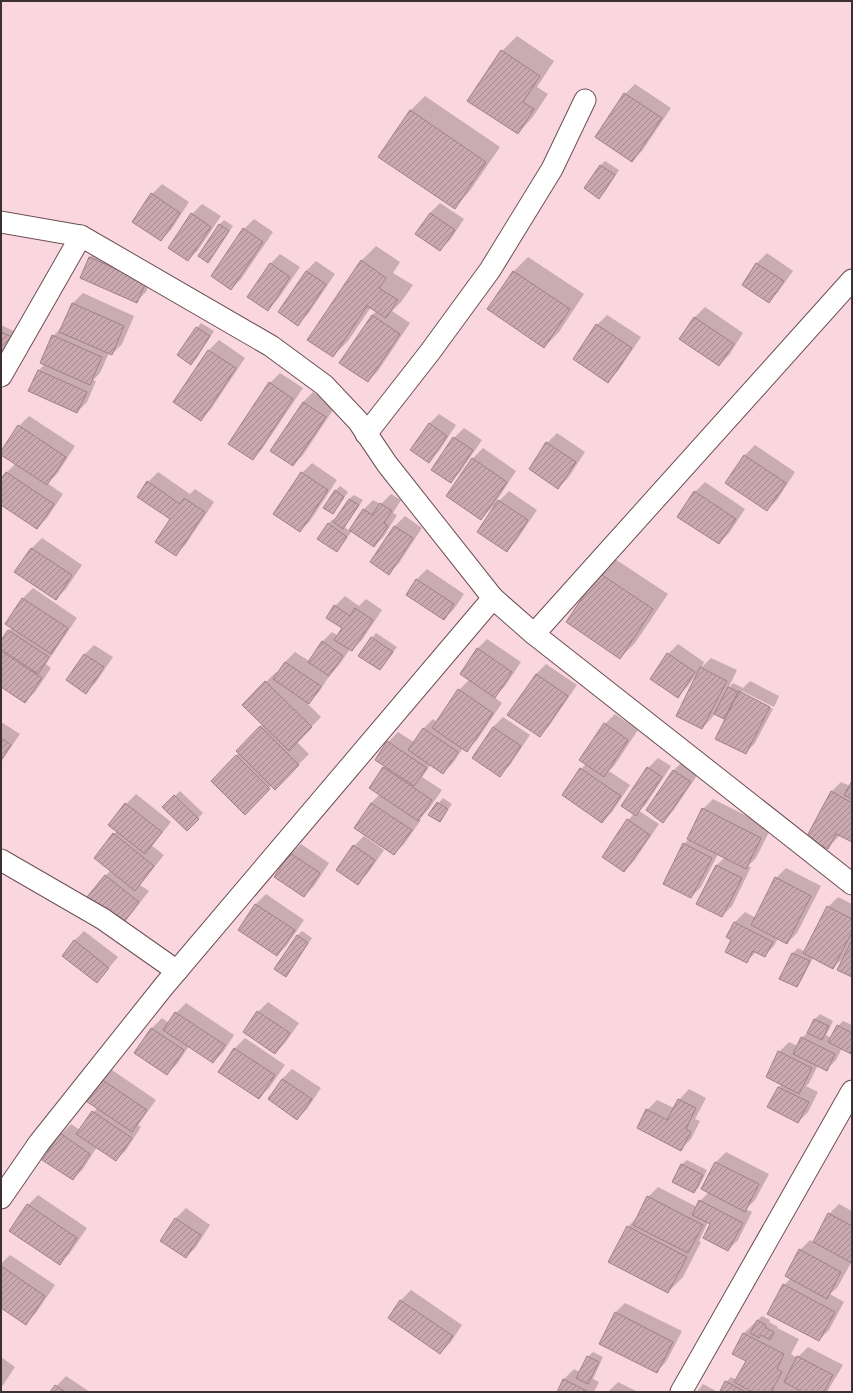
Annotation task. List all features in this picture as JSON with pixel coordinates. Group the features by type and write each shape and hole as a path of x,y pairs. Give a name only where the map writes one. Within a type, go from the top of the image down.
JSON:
{"street":[{"path":"366,434 430,352 490,270 552,169 585,100"},
{"path":"1,222 81,236 271,346 324,385 358,421 388,464 493,598 534,634 852,884"},
{"path":"1,376 81,236"},
{"path":"534,634 852,280"},
{"path":"1,1198 39,1143 177,971 493,598"},
{"path":"1,860 103,919 177,971"},
{"path":"681,1392 852,1091"}],"building":[{"path":"501,50 540,76 523,102 534,109 518,134 467,101"},
{"path":"624,93 662,118 632,162 595,137"},
{"path":"410,110 486,162 455,209 378,157"},
{"path":"600,165 615,175 599,199 584,188"},
{"path":"151,193 180,213 161,241 132,222"},
{"path":"191,213 211,227 188,261 168,248"},
{"path":"430,213 455,230 440,251 415,234"},
{"path":"219,224 229,231 208,263 198,256"},
{"path":"243,228 263,242 231,290 211,276"},
{"path":"89,257 146,282 137,303 80,278"},
{"path":"361,260 386,278 379,288 398,300 386,318 367,306 333,357 307,340"},
{"path":"270,263 290,277 268,311 247,297"},
{"path":"756,263 784,281 769,303 742,285"},
{"path":"306,271 326,284 298,326 278,312"},
{"path":"513,271 570,309 544,348 487,309"},
{"path":"72,303 124,326 112,355 59,332"},
{"path":"372,315 400,334 368,382 339,363"},
{"path":"694,317 734,344 719,366 679,339"},
{"path":"596,324 632,348 608,383 573,359"},
{"path":"196,327 210,336 191,365 177,355"},
{"path":"1,332 12,337 5,353 1,351"},
{"path":"52,335 102,357 90,385 40,363"},
{"path":"208,350 236,368 201,421 173,402"},
{"path":"38,370 87,392 77,413 28,391"},
{"path":"269,382 293,399 253,460 228,444"},
{"path":"303,402 326,417 293,466 270,451"},
{"path":"429,423 447,436 429,463 410,450"},
{"path":"18,425 66,457 47,485 1,455 1,451"},
{"path":"453,437 473,450 451,483 431,470"},
{"path":"546,442 576,462 558,489 529,469"},
{"path":"744,455 786,483 767,511 725,483"},
{"path":"472,458 507,482 481,520 446,496"},
{"path":"6,472 54,504 37,529 1,505 1,479"},
{"path":"301,472 328,490 300,532 273,514"},
{"path":"147,481 180,504 184,498 205,512 176,556 155,542 170,519 137,497"},
{"path":"335,490 344,497 333,514 323,508"},
{"path":"694,491 736,519 719,544 677,517"},
{"path":"349,499 359,505 343,529 333,522"},
{"path":"498,500 528,520 507,552 477,532"},
{"path":"380,503 392,511 384,523 388,526 374,547 349,530 363,509 372,515"},
{"path":"328,523 347,537 337,552 317,539"},
{"path":"394,526 413,538 389,575 370,562"},
{"path":"31,548 72,575 56,600 14,572"},
{"path":"599,573 653,609 620,659 566,622"},
{"path":"416,579 454,604 444,620 406,595"},
{"path":"22,598 68,628 51,654 5,624"},
{"path":"334,605 350,616 355,608 373,620 352,651 334,640 342,628 326,618"},
{"path":"8,630 49,657 38,674 1,649 1,640"},
{"path":"371,637 393,652 380,670 358,656"},
{"path":"322,641 343,656 329,676 308,662"},
{"path":"477,648 512,672 495,698 460,674"},
{"path":"1,651 42,678 25,703 1,687"},
{"path":"667,653 695,672 678,698 650,679"},
{"path":"84,654 104,667 86,694 66,680"},
{"path":"285,662 321,686 309,704 273,679"},
{"path":"700,667 727,681 702,729 676,716"},
{"path":"536,674 568,696 540,737 507,715"},
{"path":"265,681 312,727 289,751 242,705"},
{"path":"728,687 738,692 724,719 714,714"},
{"path":"458,689 493,713 467,752 432,728"},
{"path":"739,691 770,707 746,754 715,739"},
{"path":"604,723 628,740 604,777 579,760"},
{"path":"260,726 299,765 275,790 236,751"},
{"path":"493,727 521,746 500,777 472,758"},
{"path":"423,728 458,752 443,774 408,750"},
{"path":"1,738 11,745 1,760"},
{"path":"387,741 427,768 414,786 375,760"},
{"path":"236,755 270,789 245,815 211,781"},
{"path":"383,767 432,800 418,821 369,788"},
{"path":"647,767 662,777 636,816 621,806"},
{"path":"580,768 621,796 602,823 562,795"},
{"path":"673,770 691,782 663,823 646,810"},
{"path":"852,781 852,799 844,795"},
{"path":"831,791 852,803 852,842 836,834 828,849 806,838"},
{"path":"174,795 199,819 187,831 162,807"},
{"path":"437,802 448,809 440,822 428,815"},
{"path":"125,803 162,832 145,854 108,825"},
{"path":"371,803 412,830 394,855 354,828"},
{"path":"702,808 761,838 746,869 687,839"},
{"path":"627,819 650,835 624,872 602,857"},
{"path":"113,833 154,866 135,891 94,858"},
{"path":"683,843 712,858 691,898 663,884"},
{"path":"353,845 375,860 358,885 336,870"},
{"path":"290,853 320,873 304,897 274,877"},
{"path":"716,865 742,878 722,917 696,904"},
{"path":"105,875 139,902 122,925 87,897"},
{"path":"775,877 811,896 787,944 751,925"},
{"path":"255,904 295,930 277,956 238,930"},
{"path":"827,906 852,919 852,932 833,969 803,953"},
{"path":"734,922 773,942 765,957 753,951 747,963 725,952 731,940 726,937"},
{"path":"297,935 308,943 286,977 274,969"},
{"path":"74,940 109,968 97,983 62,956"},
{"path":"852,940 852,977 837,970"},
{"path":"792,953 810,961 797,987 779,979"},
{"path":"257,1011 290,1033 275,1054 243,1032"},
{"path":"175,1012 225,1045 213,1063 163,1030"},
{"path":"814,1019 829,1026 822,1040 807,1033"},
{"path":"837,1025 852,1033 851,1054 828,1042"},
{"path":"151,1028 184,1050 167,1075 134,1053"},
{"path":"801,1037 835,1054 827,1071 793,1054"},
{"path":"234,1048 275,1075 259,1099 218,1072"},
{"path":"778,1051 812,1068 799,1094 766,1077"},
{"path":"101,1079 147,1110 132,1132 86,1101"},
{"path":"282,1079 312,1099 297,1120 268,1099"},
{"path":"778,1087 809,1102 798,1123 767,1107"},
{"path":"678,1099 696,1108 686,1129 691,1132 681,1151 637,1128 646,1109 667,1120"},
{"path":"92,1111 132,1138 116,1161 76,1134"},
{"path":"60,1133 90,1154 73,1180 42,1160"},
{"path":"715,1162 759,1184 745,1212 701,1189"},
{"path":"681,1164 703,1175 694,1193 672,1182"},
{"path":"647,1196 703,1225 688,1253 633,1225"},
{"path":"699,1200 743,1223 728,1251 703,1238 710,1224 692,1215"},
{"path":"27,1204 77,1238 60,1265 9,1231"},
{"path":"828,1213 852,1226 852,1263 813,1242"},
{"path":"175,1218 201,1235 186,1258 160,1241"},
{"path":"627,1226 687,1257 668,1293 608,1262"},
{"path":"799,1249 841,1272 827,1299 785,1276"},
{"path":"1,1266 45,1296 26,1325 1,1308"},
{"path":"783,1284 835,1312 819,1341 767,1314"},
{"path":"400,1300 453,1336 440,1354 388,1318"},
{"path":"615,1312 673,1342 657,1373 599,1344"},
{"path":"757,1320 774,1332 770,1340 761,1335 759,1338 750,1333"},
{"path":"743,1333 784,1354 777,1369 782,1372 772,1390 775,1392 752,1392 734,1382 746,1361 732,1354"},
{"path":"587,1356 599,1362 588,1384 576,1378"},
{"path":"797,1356 833,1375 824,1392 802,1392 784,1382"},
{"path":"563,1379 589,1392 557,1392"},
{"path":"725,1381 746,1392 721,1392 720,1391"},
{"path":"55,1385 65,1392 50,1392"}]}
